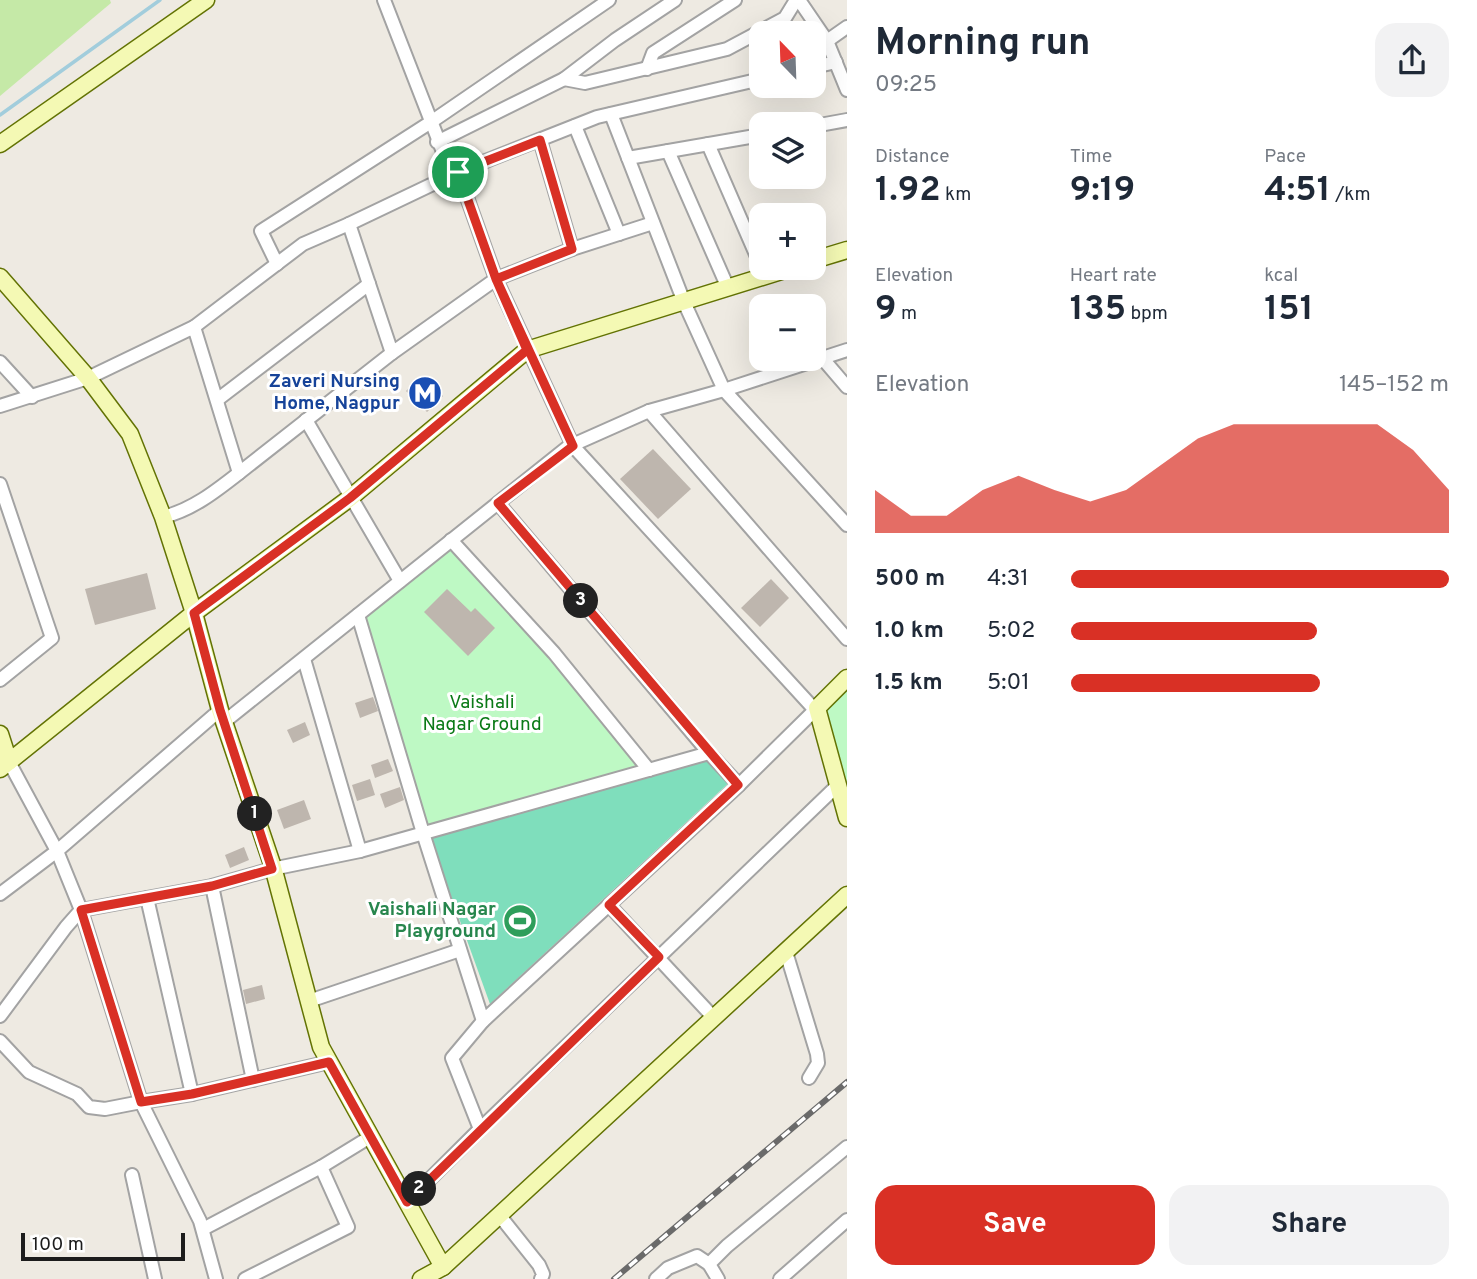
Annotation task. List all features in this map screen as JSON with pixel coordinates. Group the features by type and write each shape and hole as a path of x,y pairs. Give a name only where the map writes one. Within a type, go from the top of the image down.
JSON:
{"street":[{"path":"0,144 206,0"},
{"path":"384,0 437,142 455,174 496,279 573,446 816,709 847,818"},
{"path":"277,264 261,230 431,122 610,0"},
{"path":"437,142 564,79 615,40 675,0"},
{"path":"647,69 653,53 734,0"},
{"path":"564,79 585,83 727,49 785,18 798,0 828,41 847,90"},
{"path":"828,41 847,27"},
{"path":"826,64 836,62"},
{"path":"0,406 88,378 194,327 303,244 455,174 611,114 749,82"},
{"path":"611,114 684,302 724,390 847,525"},
{"path":"826,124 847,120"},
{"path":"575,126 619,234"},
{"path":"628,158 749,137"},
{"path":"540,140 572,249"},
{"path":"708,144 749,238"},
{"path":"667,151 728,288"},
{"path":"163,517 178,514 239,473 392,353 496,279 572,249 653,223"},
{"path":"349,224 392,353"},
{"path":"826,256 847,250"},
{"path":"0,277 88,378 130,434 163,517 194,613 222,716 272,869 321,1047 443,1267"},
{"path":"5,766 194,613 350,498 527,350 728,288 749,277"},
{"path":"217,400 369,284"},
{"path":"194,327 239,473"},
{"path":"826,358 847,350"},
{"path":"0,362 32,397"},
{"path":"826,362 847,387"},
{"path":"0,894 58,851 222,716 304,659 573,446 649,411 785,371"},
{"path":"649,411 847,639"},
{"path":"306,420 400,581"},
{"path":"0,484 51,638 0,680"},
{"path":"498,503 738,785"},
{"path":"451,540 554,653 649,770"},
{"path":"358,615 422,834 483,1021"},
{"path":"304,659 360,851"},
{"path":"480,1129 452,1058 483,1021 738,785 847,678"},
{"path":"0,734 5,766 58,851 81,910 141,1102 202,1229 216,1279"},
{"path":"0,1016 81,910 212,886 272,869 360,851 709,753"},
{"path":"407,1202 839,784"},
{"path":"212,886 253,1080"},
{"path":"421,1279 443,1267 500,1216 847,895"},
{"path":"147,898 192,1094"},
{"path":"609,905 714,1018"},
{"path":"309,1002 460,950"},
{"path":"786,952 817,1054 818,1063 809,1078"},
{"path":"0,1041 29,1072 77,1094 89,1107 106,1109 192,1094 329,1062"},
{"path":"202,1229 321,1167 370,1136"},
{"path":"709,1264 727,1245 847,1147"},
{"path":"245,1279 348,1227 321,1167"},
{"path":"132,1175 155,1279"},
{"path":"500,1216 539,1265 543,1274 541,1279"},
{"path":"780,1279 847,1220"},
{"path":"656,1279 668,1268 697,1256 709,1264 718,1279"}],"green space":[{"path":"0,0 110,0 111,3 0,96"},
{"name":"Vaishali Nagar Ground","path":"451,543 641,766 424,826 360,615"},
{"path":"847,682 847,785 823,705"},
{"name":"Vaishali Nagar Playground","path":"699,749 733,779 490,1004 430,838"}],"building":[{"path":"422,376 443,396 427,412 406,391"},
{"path":"653,449 691,489 658,519 620,479"},
{"path":"147,573 156,609 95,625 85,589"},
{"path":"771,579 789,598 760,627 741,608"},
{"path":"447,589 471,612 475,608 495,628 468,656 424,612"},
{"path":"373,697 378,711 360,718 355,703"},
{"path":"305,722 310,735 293,743 287,730"},
{"path":"388,759 393,771 375,778 371,765"},
{"path":"370,779 375,795 357,801 352,785"},
{"path":"400,787 404,800 385,808 380,794"},
{"path":"304,800 311,819 284,829 277,810"},
{"path":"244,847 249,860 230,868 225,855"},
{"path":"262,985 265,999 246,1004 243,990"}],"waterway":[{"path":"0,115 160,0"}],"railway":[{"path":"614,1279 847,1082"}],"place":[{"name":"Zaveri Nursing Home, Nagpur","path":"425,393"},
{"name":"Vaishali Nagar Playground","path":"520,921"}],"route":[{"path":"458,172 496,279 527,350 350,498 194,613 220,710 272,869 212,886 81,910 141,1102 192,1094 329,1062 407,1202 659,957 609,905 738,785 498,503 568,447 573,446 496,279 572,249 540,140 458,172"}]}
